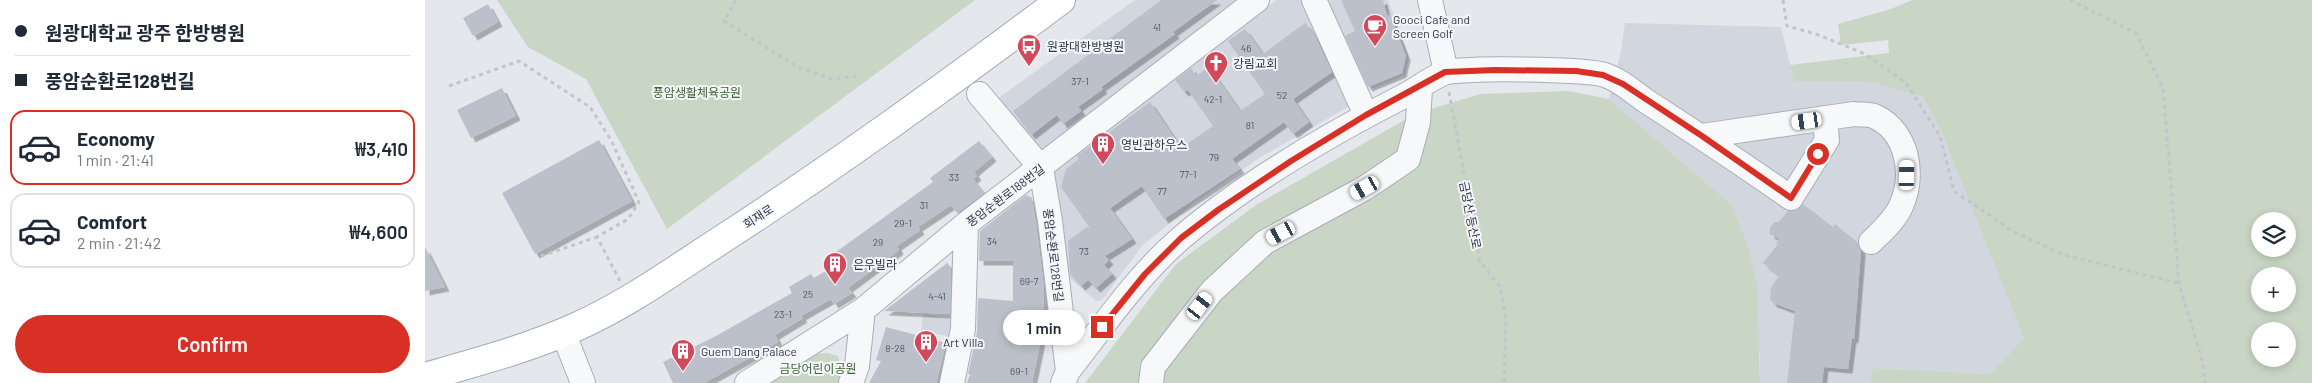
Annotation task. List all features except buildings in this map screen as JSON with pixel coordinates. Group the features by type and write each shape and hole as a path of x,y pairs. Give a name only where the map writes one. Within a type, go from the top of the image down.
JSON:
{"main road":[{"name":"회재로","path":"425,377 515,351 563,332 629,299 860,147 1061,0"}],"street":[{"name":"풍암순환로188번길","path":"747,383 863,310 966,224 1257,0"},
{"path":"1314,0 1366,115"},
{"path":"1430,0 1445,72 1495,70 1576,71 1603,75 1623,84 1791,198 1827,140 1825,118"},
{"name":"풍암순환로128번길","path":"1066,377 1145,274 1181,238 1276,170 1366,115 1420,88 1445,72"},
{"path":"1151,383 1153,367 1212,291 1265,242 1365,188 1408,159 1418,122 1420,88"},
{"path":"979,94 1041,168"},
{"path":"1702,136 1854,114 1872,116 1889,125 1900,139 1907,161 1907,189 1900,208 1871,242"},
{"name":"풍암순환로128번길","path":"1041,168 1050,221 1066,377"},
{"path":"951,383 963,328 966,224"},
{"path":"851,383 857,366 863,310"},
{"path":"563,332 583,383"}],"path":[{"path":"736,0 724,21 796,66 831,79 860,76"},
{"path":"1783,0 1787,26 1815,34 1865,54 1906,83 1939,136 1954,192 2014,232 2065,255 2179,283"},
{"path":"2070,0 2136,33 2163,88 2179,283 2203,363 2205,383"},
{"path":"449,86 519,61 589,107 611,140 639,202 628,219 597,237 541,256"},
{"name":"금당산 등산로","path":"1445,72 1480,261 1499,287 1506,320 1504,383"},
{"path":"597,237 629,299"}],"shaded area":[{"path":"1135,0 1243,0 1040,155 997,99"},
{"path":"1277,0 1303,0 1353,104 1261,157 1194,203 1142,246 1102,300 1096,301 1066,275 1053,170 1222,39"},
{"path":"1324,0 1388,0 1409,57 1405,75 1369,90 1360,85"},
{"path":"1625,23 1781,27 1794,81 1871,82 1923,97 1940,129 2024,338 1990,374 1873,368 1869,383 1760,383 1760,356 1731,204 1609,99 1621,52"},
{"path":"923,314 952,318 949,336 921,332"}],"green space":[{"name":"풍암생활체육공원","path":"497,0 975,0 667,229 586,79 528,47"},
{"path":"1912,0 2312,0 2312,383 1869,383 1873,368 1990,374 2024,338 1940,129 1923,97 1871,82 1794,81 1790,65 1889,53 1888,40 1841,45 1838,24 1891,9"},
{"path":"1568,91 1609,99 1731,204 1748,246 1757,284 1760,383 1085,383 1176,264 1256,205 1415,114 1480,94"},
{"name":"금당어린이공원","path":"828,353 838,356 843,375 840,383 761,383 812,354"}],"place":[{"name":"Gooci Cafe and Screen Golf","path":"1375,47"},
{"name":"원광대한방병원","path":"1029,67"},
{"name":"강림교회","path":"1216,84"},
{"name":"영빈관하우스","path":"1103,165"},
{"name":"은우빌라","path":"835,285"},
{"name":"Art Villa","path":"926,363"},
{"name":"Guem Dang Palace","path":"683,372"}],"route":[{"path":"1102,327 1145,274 1181,238 1218,210 1276,170 1366,115 1420,88 1445,72 1495,70 1576,71 1603,75 1623,84 1791,198 1818,154"}]}
